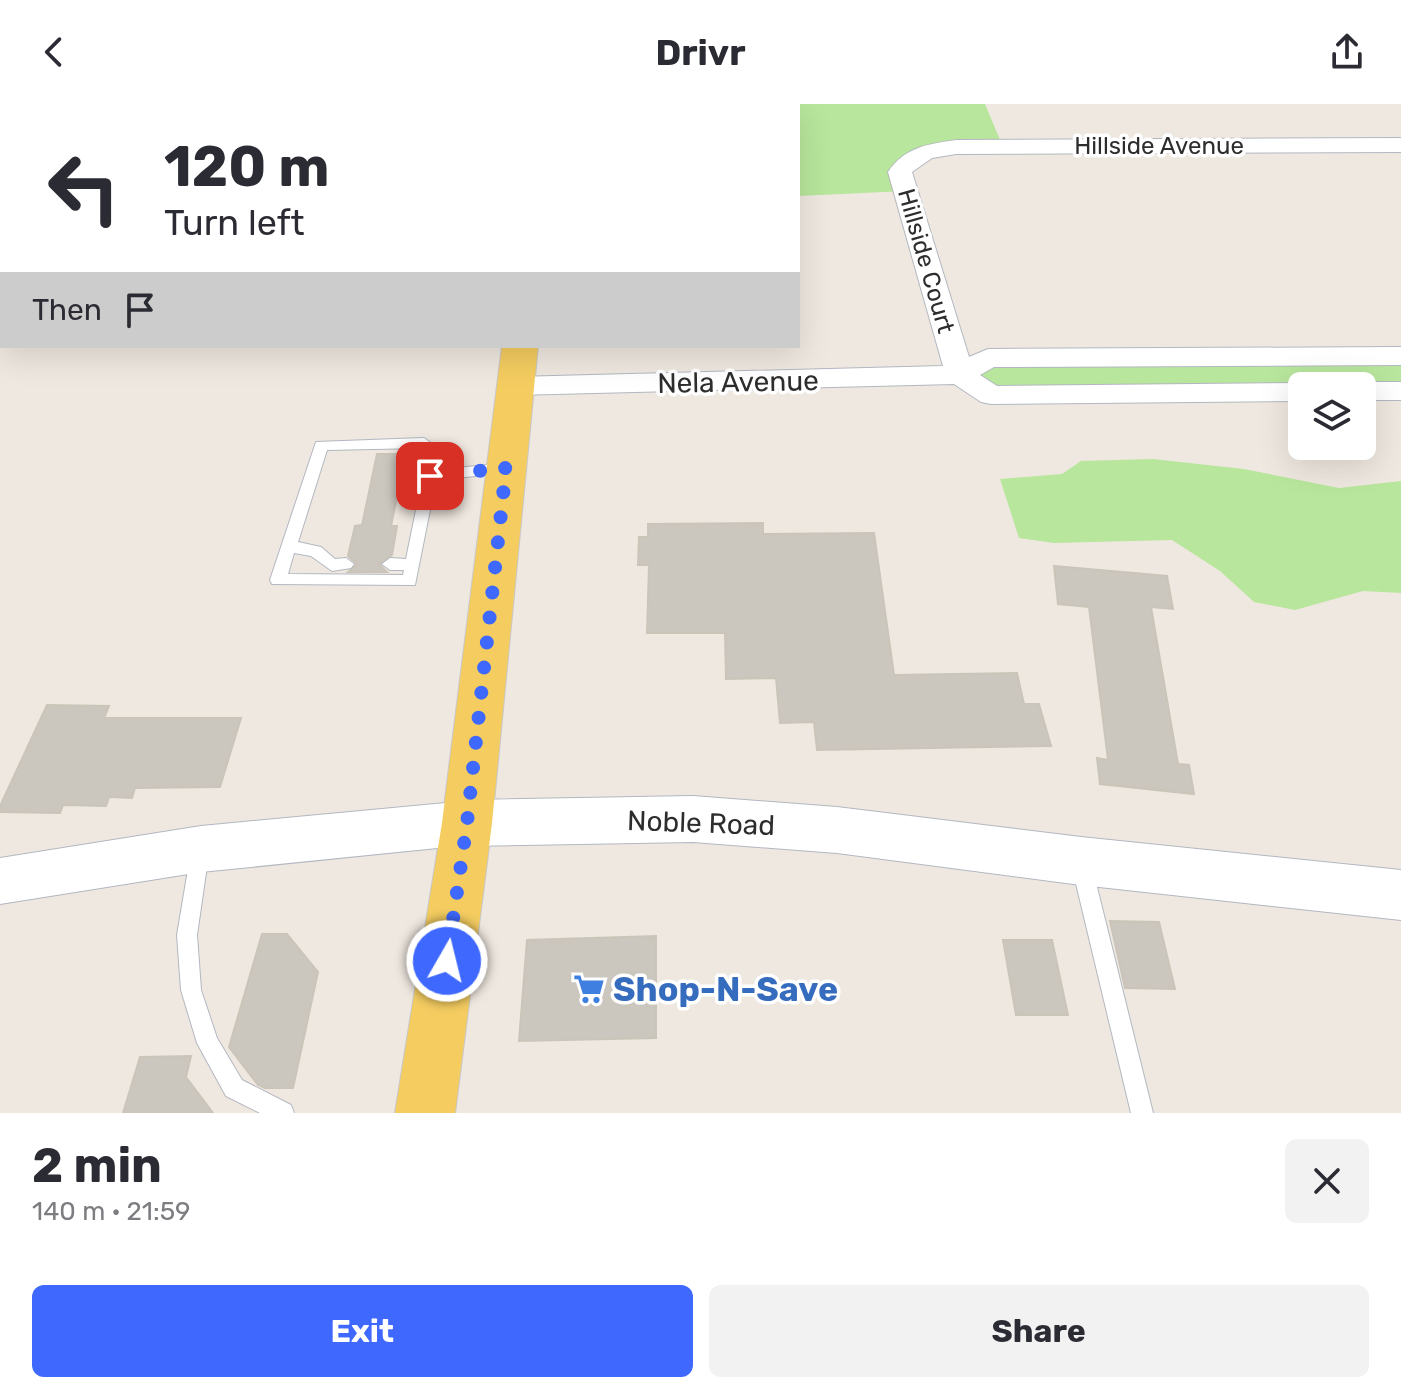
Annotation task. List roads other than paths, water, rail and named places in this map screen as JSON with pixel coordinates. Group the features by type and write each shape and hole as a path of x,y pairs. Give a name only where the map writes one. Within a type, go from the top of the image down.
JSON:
{"main road":[{"path":"425,1113 467,823 520,348"},
{"name":"Noble Road","path":"467,823 693,819 837,830 1081,861 1401,895"}],"street":[{"name":"Hillside Avenue","path":"918,154 956,147 1401,145"},
{"name":"Hillside Court","path":"918,154 905,162 900,172 960,375"},
{"path":"1288,356 1297,372"},
{"name":"Nela Avenue","path":"515,386 960,375 988,358 1401,356"},
{"path":"960,375 991,395 1288,392"},
{"path":"1376,391 1401,391"},
{"name":"Noble Road","path":"0,881 201,849 467,823"}],"lane":[{"path":"424,443 432,449 430,476 409,581 278,580 321,445 424,443"},
{"path":"430,476 506,468"},
{"path":"290,546 316,551 332,565 346,564"},
{"path":"390,564 413,565"},
{"path":"201,849 187,935 191,990 208,1043 234,1088 283,1113"},
{"path":"1081,861 1142,1113"}],"place":[{"name":"Shop-N-Save","path":"589,989"}]}
